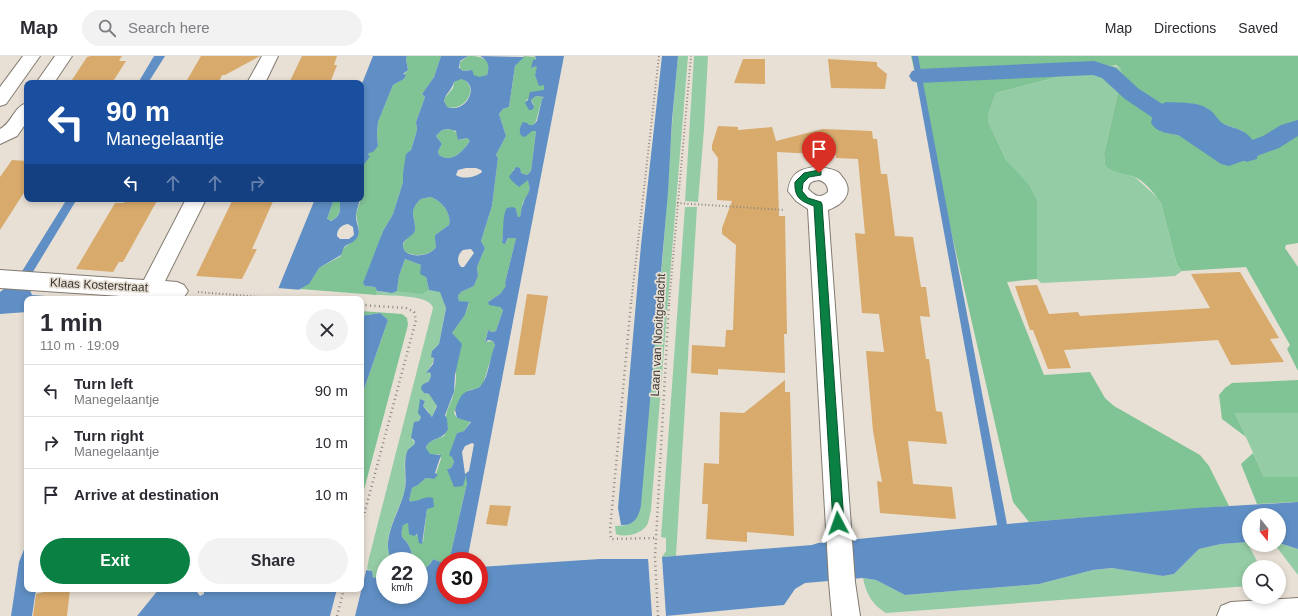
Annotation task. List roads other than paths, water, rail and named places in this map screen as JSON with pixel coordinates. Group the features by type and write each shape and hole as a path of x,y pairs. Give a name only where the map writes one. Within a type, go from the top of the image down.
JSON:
{"street":[{"path":"0,100 32,56"},
{"path":"47,80 64,56"},
{"path":"258,80 270,56"},
{"path":"0,137 11,130 24,113"},
{"path":"151,288 194,202"},
{"path":"812,202 842,582 846,616"},
{"name":"Klaas Kosterstraat","path":"15,280 151,288 177,291"},
{"path":"1231,616 1298,611"}],"water":[{"path":"154,56 165,56 150,80 140,80"},
{"path":"373,56 407,56 406,59 408,70 403,74 406,75 404,79 393,85 378,122 378,146 373,152 369,153 368,155 370,156 364,165 364,80"},
{"path":"441,56 468,56 460,61 459,68 463,71 472,70 474,75 479,77 487,75 488,69 487,61 480,56 524,57 515,66 509,107 503,109 499,114 506,136 496,155 498,158 492,206 481,241 485,248 477,267 478,276 474,286 461,292 458,296 459,301 469,302 465,315 452,333 462,344 455,375 454,392 445,415 448,429 443,436 430,442 426,448 430,454 441,455 435,473 438,475 434,479 426,478 412,488 409,501 430,497 433,498 434,507 427,509 422,544 419,543 417,534 414,536 409,534 408,523 403,525 402,537 408,544 412,552 389,552 389,534 405,489 406,456 409,448 415,443 411,438 414,422 419,421 421,417 418,413 420,399 425,401 423,406 432,417 437,406 429,394 424,393 421,389 422,385 429,381 431,376 430,372 426,373 433,364 434,358 431,357 432,351 439,344 446,308 440,292 429,290 426,277 420,274 421,265 405,259 399,276 397,291 392,293 377,291 375,287 365,286 363,283 383,231 393,214 403,182 406,154 411,150 417,130 416,122 425,97 422,94 434,77","holes":["461,79 467,82 470,86 471,92 469,98 460,106 454,108 447,107 444,101 446,96 454,82","449,129 456,131 458,140 467,138 470,141 461,152 448,158 439,155 438,151 442,144 436,136 442,130","476,168 482,172 466,178 456,175 458,170","430,197 442,204 449,216 449,225 435,235 436,247 433,251 423,255 411,255 404,250 403,243 415,231 413,211 421,199","471,249 474,253 464,267 461,267 458,262 458,258 463,250"]},
{"path":"534,56 564,56 469,552 451,552 467,483 466,476 463,486 454,487 447,469 451,468 454,462 452,457 449,455 457,433 464,431 471,422 457,418 455,410 462,395 465,392 478,388 484,380 495,345 493,341 488,340 485,343 488,330 492,332 496,331 503,310 500,307 489,305 488,302 500,294 506,286 505,283 516,238 508,238 505,244 502,243 504,215 507,208 513,207 516,209 518,217 520,217 522,206 529,189 528,180 519,187 509,177 516,167 520,168 521,173 527,175 531,171 536,131 532,131 525,137 521,135 520,129 523,122 533,125 537,121 542,99 544,97 536,96 531,100 534,107 532,110 529,110 525,103 528,100 530,92 544,90 544,85 539,86 535,75 537,66 531,68 533,60 536,59","holes":["472,443 474,444 469,471 465,474 462,452 465,446"]},
{"path":"662,56 678,56 672,120 668,192 641,505 639,513 633,522 626,525 621,525 618,508 641,245"},
{"path":"1166,102 1196,104 1213,113 1222,123 1246,133 1252,139 1256,147 1257,159 1246,162 1201,142 1158,130 1151,123 1153,116 1155,110"},
{"path":"65,202 75,202 22,290 30,290 32,295 45,296 24,296 24,312 0,314 0,292 4,289 11,289"},
{"path":"314,202 333,202 327,219 331,221 338,215 340,210 340,202 359,202 356,214 359,231 357,238 344,247 341,255 319,268 309,284 300,289 296,296 275,296","holes":["348,224 353,227 354,235 349,239 340,239 337,236 339,229 343,225"]},
{"path":"380,313 388,320 364,389 364,342 364,316"},
{"path":"1298,502 1298,549 1286,545 1286,508 1242,508 1242,542 1221,544 1199,549 1174,574 1163,576 1112,568 1093,570 1039,584 905,595 876,580 863,578 805,583 795,589 784,605 666,616 137,616 157,592 197,592 200,596 204,594 204,592 364,592 364,570 372,571 373,578 376,577 376,604 428,604 428,567 433,559 436,560 436,604 488,604 488,566 600,559 662,559 662,557 812,545 818,543 1029,522 1196,508"},
{"path":"24,550 24,592 36,592 32,616 11,616 19,562"}],"waterway":[{"path":"915,56 1004,535"},
{"path":"919,76 1094,68 1109,73 1132,94 1229,158 1271,142 1289,131 1298,128"}]}
